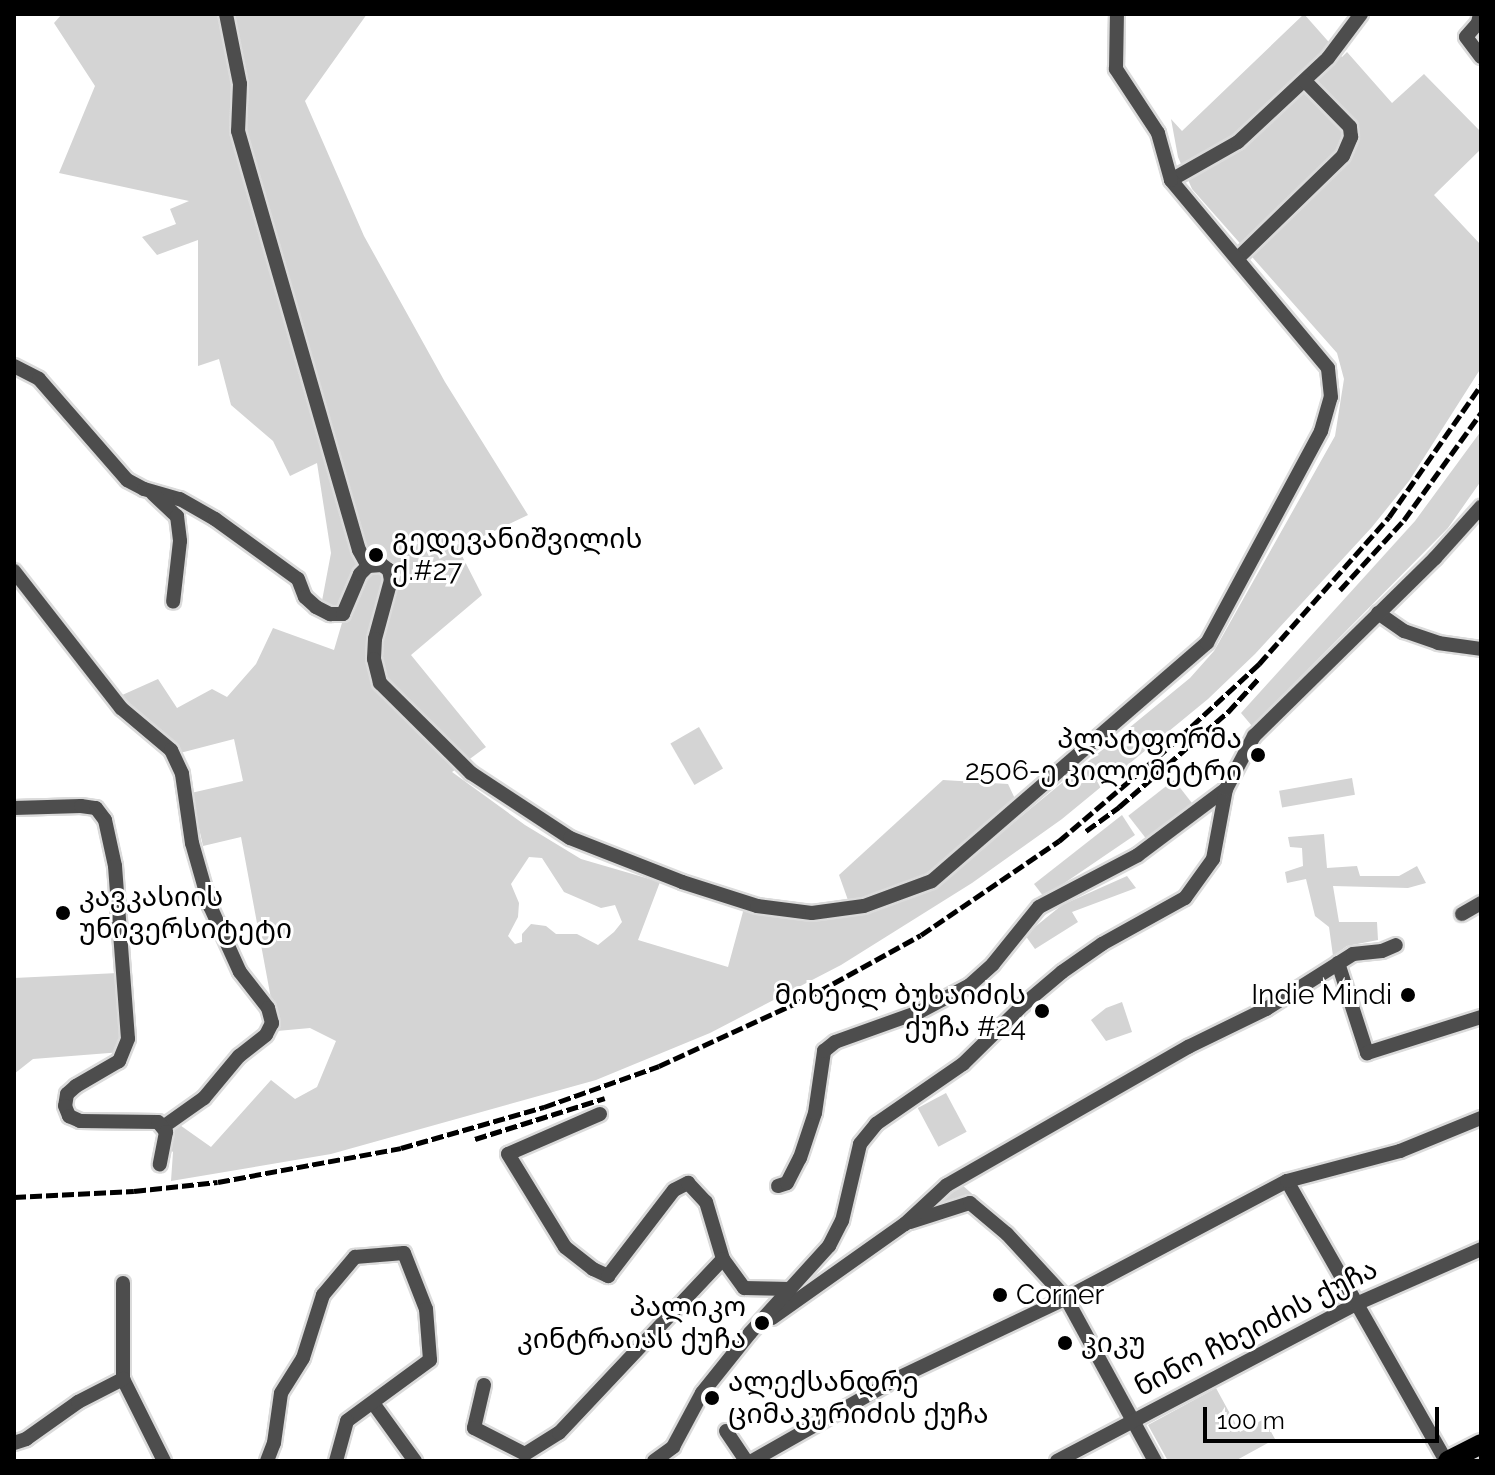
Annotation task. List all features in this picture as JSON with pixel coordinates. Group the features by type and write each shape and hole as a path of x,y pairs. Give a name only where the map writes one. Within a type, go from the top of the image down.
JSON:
{"main road":[{"path":"1447,1461 1481,1444"}],"street":[{"path":"226,14 240,84 238,131 359,550 368,566"},
{"path":"14,366 39,379 127,480 180,499 215,519 298,579 305,597 330,614 343,614 360,574 368,566 382,565 389,570 391,580 375,639 374,659 380,683 471,773 570,838 682,882 757,906 812,913 864,906 932,881 1207,643 1321,431 1331,397 1328,368 1171,180 1158,133 1116,69 1117,14"},
{"path":"1171,180 1238,142 1328,58 1361,14"},
{"path":"1480,14 1478,23 1466,37 1481,57"},
{"path":"1238,258 1343,156 1351,137 1350,127 1305,81"},
{"path":"149,490 177,516 180,541 173,602"},
{"path":"654,1461 673,1447 702,1393 750,1333 829,1246 842,1221 860,1144 876,1124 963,1064 1062,972 1102,944 1185,898 1213,859 1226,789 1254,736 1435,558 1481,507"},
{"path":"14,571 78,648 111,696 171,750 182,774 192,843 210,906 240,972 268,1008 272,1023 266,1035 239,1056 204,1098 163,1127"},
{"path":"1378,613 1404,631 1438,643 1481,649"},
{"path":"778,1186 787,1183 800,1158 815,1113 824,1051 835,1042 919,1012 970,985 993,964 1039,907 1138,855 1226,789"},
{"path":"14,808 96,808 105,820 115,866 128,1039 119,1061 67,1094 65,1106 69,1116 80,1121 158,1122 166,1132 160,1164"},
{"path":"1462,914 1481,903"},
{"path":"750,1333 905,1224 947,1185 1188,1047 1266,1009 1353,954 1382,951 1396,945"},
{"path":"1338,963 1367,1053 1481,1017"},
{"path":"600,1114 508,1154 565,1247 593,1269 608,1276 674,1190 688,1183 706,1202 723,1259 744,1288 790,1289"},
{"path":"752,1461 900,1377 1066,1298 1287,1181 1400,1151 1481,1118"},
{"path":"1287,1181 1447,1461"},
{"path":"905,1224 956,1206 970,1203 978,1206 1066,1298 1155,1461"},
{"name":"ნინო ჩხეიძის ქუჩა","path":"1057,1461 1131,1419 1356,1304 1481,1249"},
{"path":"267,1461 274,1443 281,1393 303,1358 323,1295 355,1257 404,1253 426,1309 430,1360 347,1421 336,1461"},
{"path":"484,1385 474,1428 525,1454 559,1433 723,1259"},
{"path":"123,1283 123,1379 164,1461"},
{"path":"14,1443 26,1439 78,1402 123,1379"},
{"path":"373,1403 415,1461"},
{"path":"726,1431 746,1461"}],"shaded area":[{"path":"62,14 367,14 305,101 364,236 445,382 528,515 458,548 482,595 411,655 486,747 452,772 525,825 581,859 660,882 638,940 728,967 744,908 773,916 872,912 946,878 1190,678 1214,651 1335,436 1344,379 1337,353 1192,189 1178,157 1171,119 1182,131 1304,14 1342,57 1347,52 1392,103 1424,74 1481,132 1481,149 1434,195 1481,245 1481,368 1409,481 1372,527 1255,654 1208,699 1062,819 972,883 841,965 710,1033 596,1080 331,1154 171,1181 173,1152 160,1142 177,1123 211,1147 271,1080 295,1099 317,1087 336,1041 310,1028 277,1031 241,837 203,846 191,793 243,781 234,739 180,753 120,696 158,679 177,708 212,689 227,697 256,664 273,628 334,650 344,616 321,606 331,553 317,463 290,476 273,441 231,405 219,359 198,366 198,240 157,255 142,237 176,224 170,209 189,201 59,173 95,86 54,23","holes":["529,857 542,858 564,892 601,908 615,905 622,922 598,945 577,934 556,934 546,926 531,924 522,934 522,942 515,944 508,936 518,917 519,903 511,884"]},
{"path":"1481,431 1481,481 1448,528 1252,726 1241,713 1415,521"},
{"path":"699,727 723,769 694,785 670,744"},
{"path":"1352,778 1355,795 1282,808 1279,791"},
{"path":"943,780 1008,784 1017,803 923,880 849,903 839,875"},
{"path":"1174,780 1193,804 1147,840 1128,816"},
{"path":"1122,815 1135,835 1044,897 1034,884"},
{"path":"1324,834 1327,868 1357,866 1360,876 1399,876 1417,866 1426,883 1408,888 1333,886 1339,922 1377,922 1378,940 1347,946 1333,956 1329,927 1315,916 1306,879 1287,883 1285,872 1303,866 1302,848 1290,847 1288,837"},
{"path":"1127,876 1136,888 1072,912 1078,922 1035,949 1025,935 1062,905"},
{"path":"118,973 122,1052 33,1059 14,1074 14,978"},
{"path":"1122,1002 1132,1032 1106,1041 1091,1020 1106,1008"},
{"path":"946,1093 967,1132 938,1147 918,1108"},
{"path":"961,1184 979,1200 957,1201 920,1213"},
{"path":"1216,1388 1240,1432 1264,1419 1275,1439 1235,1461 1168,1461 1148,1425"}],"railway":[{"path":"14,1197 134,1191 218,1182 401,1148 544,1107 659,1066 805,999 921,935 1059,841 1168,748 1259,664 1389,517 1481,385"},
{"path":"1340,590 1404,520 1481,413"},
{"path":"1086,831 1119,807 1228,712 1259,678"},
{"path":"475,1139 605,1098"}],"place":[{"name":"გედევანიშვილის ქ.#27","path":"376,555"},
{"name":"პლატფორმა 2506-ე კილომეტრი","path":"1258,755"},
{"name":"კავკასიის უნივერსიტეტი","path":"63,913"},
{"name":"Indie Mindi","path":"1408,995"},
{"name":"მიხეილ ბუხაიძის ქუჩა #24","path":"1042,1011"},
{"name":"Corner","path":"1000,1295"},
{"name":"პალიკო კინტრაიას ქუჩა","path":"762,1323"},
{"name":"კიკუ","path":"1065,1343"},
{"name":"ალექსანდრე ციმაკურიძის ქუჩა","path":"712,1398"}]}
